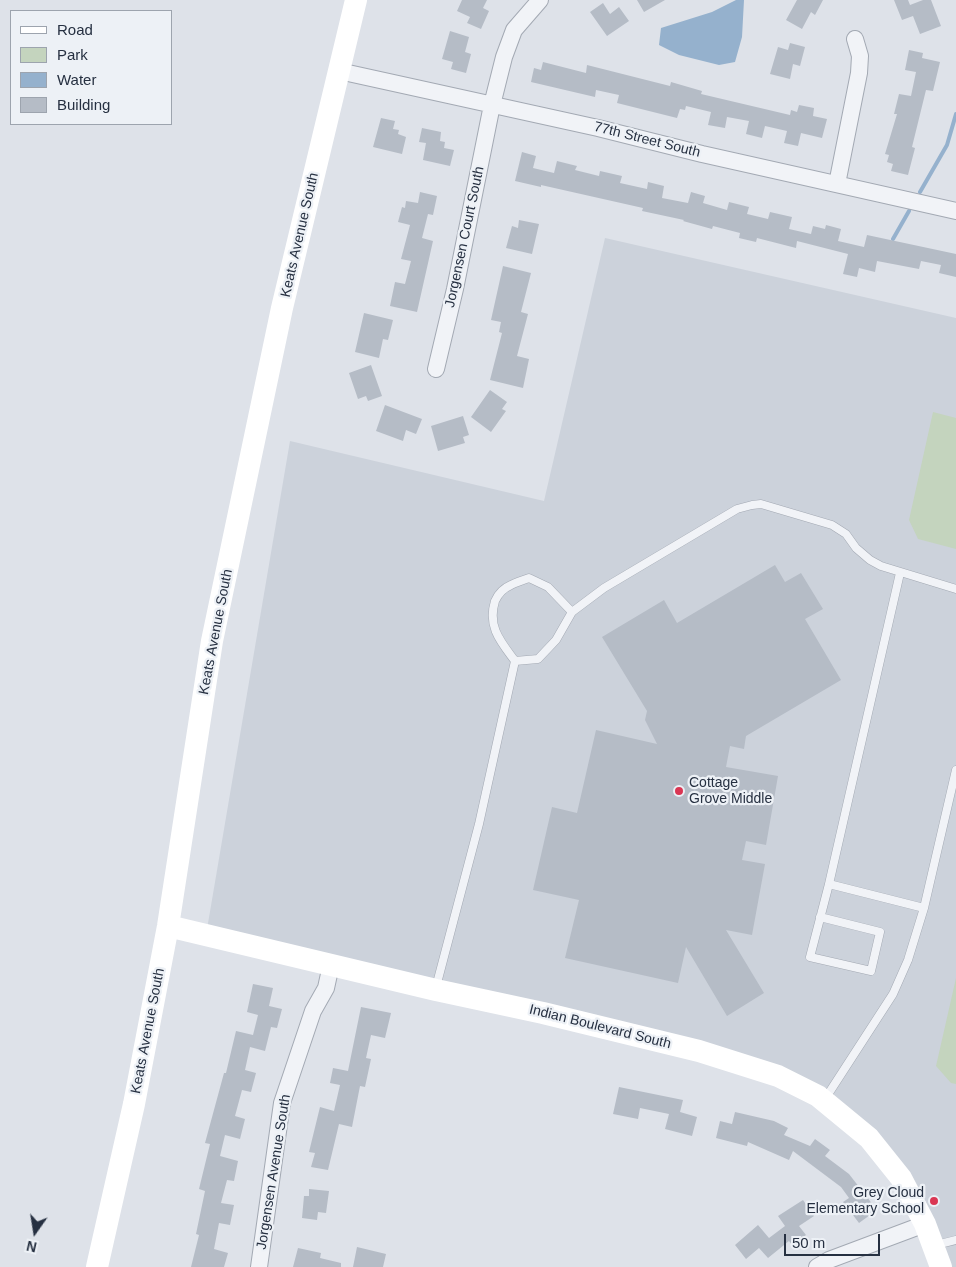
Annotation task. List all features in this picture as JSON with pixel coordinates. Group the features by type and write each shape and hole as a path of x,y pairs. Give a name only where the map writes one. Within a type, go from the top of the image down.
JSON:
{"main road":[{"name":"Keats Avenue South","path":"97,1267 134,1104 168,926 212,641 282,308 356,0"},
{"name":"Indian Boulevard South","path":"168,926 436,990 543,1013 699,1052 778,1076 818,1096 869,1138 901,1178 925,1224 941,1267"}],"street":[{"name":"Jorgensen Court South","path":"436,369 455,288 492,104 504,57 514,30 540,0"},
{"path":"837,184 859,73 860,56 855,39"},
{"name":"77th Street South","path":"338,71 492,104 956,211"},
{"name":"Jorgensen Avenue South","path":"258,1267 282,1103 313,1011 326,988 331,965"},
{"path":"818,1267 829,1260 925,1224"}],"lane":[{"path":"515,661 538,659 556,640 572,612 604,588 737,509 752,505 761,504 832,524 846,534 856,548 870,560 900,573 956,589"},
{"path":"820,917 880,932 870,971 810,957 820,917 829,884 900,573"},
{"path":"436,990 479,824 515,661 500,640 493,625 492,612 498,595 509,585 529,578 548,587 572,612"},
{"path":"824,1101 893,994 908,960 924,908 956,770"},
{"path":"829,884 924,908"},
{"path":"934,1245 956,1240"}],"shaded area":[{"path":"605,238 956,318 956,1267 940,1267 901,1178 778,1076 206,935 290,441 544,501"}],"green space":[{"path":"933,412 956,418 956,549 918,539 909,520"},
{"path":"956,978 956,1084 951,1083 936,1066"}],"water":[{"path":"736,0 744,0 742,37 735,62 719,65 679,55 659,45 661,28 712,12"}],"building":[{"path":"462,0 487,0 483,8 489,11 481,29 467,23 470,17 457,11"},
{"path":"637,0 665,0 644,12"},
{"path":"797,0 823,0 815,15 811,12 802,29 786,20"},
{"path":"894,0 908,0 910,5 923,0 931,0 941,26 920,34 913,16 902,20"},
{"path":"603,3 610,14 619,7 629,21 607,36 590,12"},
{"path":"450,31 469,37 465,52 471,54 466,73 451,69 453,62 442,59"},
{"path":"790,43 805,47 800,66 793,64 790,79 770,74 778,47 788,50"},
{"path":"909,50 923,53 922,58 940,62 933,91 926,90 912,147 915,148 908,175 891,171 893,164 887,162 889,155 885,154 897,114 894,114 899,94 911,96 916,72 905,70"},
{"path":"543,62 586,73 587,65 670,86 671,82 702,91 701,94 790,115 791,110 797,112 799,105 814,108 813,116 827,119 822,138 801,133 798,146 784,143 787,131 765,126 762,138 746,134 749,121 727,117 725,128 708,125 711,112 686,106 685,110 680,109 677,118 617,103 619,95 596,90 595,97 531,82 534,68 541,70"},
{"path":"381,118 395,121 393,129 399,130 398,134 406,137 402,154 373,147"},
{"path":"422,128 441,132 440,141 445,142 444,148 454,150 450,166 423,160 426,143 419,142"},
{"path":"522,152 536,156 533,168 554,173 557,161 577,166 575,170 599,176 600,171 622,176 620,183 647,189 648,182 664,186 662,198 688,203 691,192 705,196 703,203 727,210 729,202 749,207 747,214 768,219 770,212 792,217 789,229 811,234 813,226 825,229 826,225 841,229 838,241 864,247 867,235 956,254 956,277 939,273 941,265 921,261 919,269 877,261 875,272 859,268 857,277 843,274 848,254 797,241 796,248 757,238 756,242 739,238 740,233 713,226 712,229 684,220 642,211 643,208 515,181"},
{"path":"420,192 437,196 433,215 428,214 422,238 433,241 417,312 390,306 395,282 405,284 411,261 401,259 410,225 398,222 402,207 405,208 406,201 418,203"},
{"path":"519,220 539,224 532,254 506,248 512,226 518,228"},
{"path":"503,266 531,273 521,312 528,314 517,356 529,359 523,388 490,380 502,333 499,332 501,322 491,320"},
{"path":"364,313 393,320 388,340 383,339 379,358 355,352"},
{"path":"371,365 382,396 368,401 366,396 358,399 349,373"},
{"path":"490,390 507,402 502,409 506,411 491,432 471,417"},
{"path":"385,405 422,419 416,434 406,430 403,441 376,431"},
{"path":"463,416 469,435 463,437 465,443 438,451 431,426"},
{"name":"Cottage Grove Middle","path":"775,565 785,582 801,573 823,609 805,619 841,680 746,736 744,749 730,746 726,767 778,776 766,845 746,841 742,860 765,864 752,935 726,930 764,993 727,1016 686,947 678,983 565,958 579,900 533,890 552,807 577,813 596,730 657,744 645,720 647,711 602,637 664,600 677,623"},
{"path":"253,984 273,988 269,1006 282,1009 277,1028 271,1027 265,1051 250,1047 245,1070 256,1073 251,1092 242,1090 235,1116 245,1119 240,1139 225,1135 220,1156 238,1161 234,1181 227,1180 221,1203 234,1205 230,1225 219,1223 214,1249 228,1253 224,1267 191,1267 199,1235 196,1234 205,1191 199,1189 210,1144 205,1143 224,1073 226,1073 236,1031 253,1035 258,1015 247,1012"},
{"path":"361,1007 391,1013 385,1038 371,1035 366,1058 371,1059 365,1087 360,1086 352,1127 339,1124 328,1170 311,1167 315,1153 309,1152 320,1107 334,1111 340,1085 330,1083 333,1068 348,1071"},
{"path":"619,1087 683,1100 680,1112 697,1117 692,1136 665,1129 669,1114 640,1108 638,1119 613,1114"},
{"path":"735,1112 774,1121 788,1128 784,1135 810,1146 815,1139 830,1150 825,1156 849,1174 877,1210 859,1223 843,1202 849,1198 841,1187 793,1151 789,1160 748,1142 747,1146 716,1138 720,1121 732,1124"},
{"path":"309,1189 329,1191 326,1213 318,1212 317,1220 302,1218 304,1196 309,1196"},
{"path":"803,1200 814,1216 799,1226 806,1235 792,1245 789,1241 768,1258 759,1248 746,1259 735,1245 758,1225 769,1238 785,1226 778,1216"},
{"path":"357,1247 386,1254 383,1267 353,1267"},
{"path":"298,1248 321,1253 320,1258 341,1263 341,1267 293,1267"}],"waterway":[{"path":"920,192 947,145 956,114"},
{"path":"893,239 909,211"}],"place":[{"name":"Cottage Grove Middle","path":"679,791"},
{"name":"Grey Cloud Elementary School","path":"934,1201"}]}
